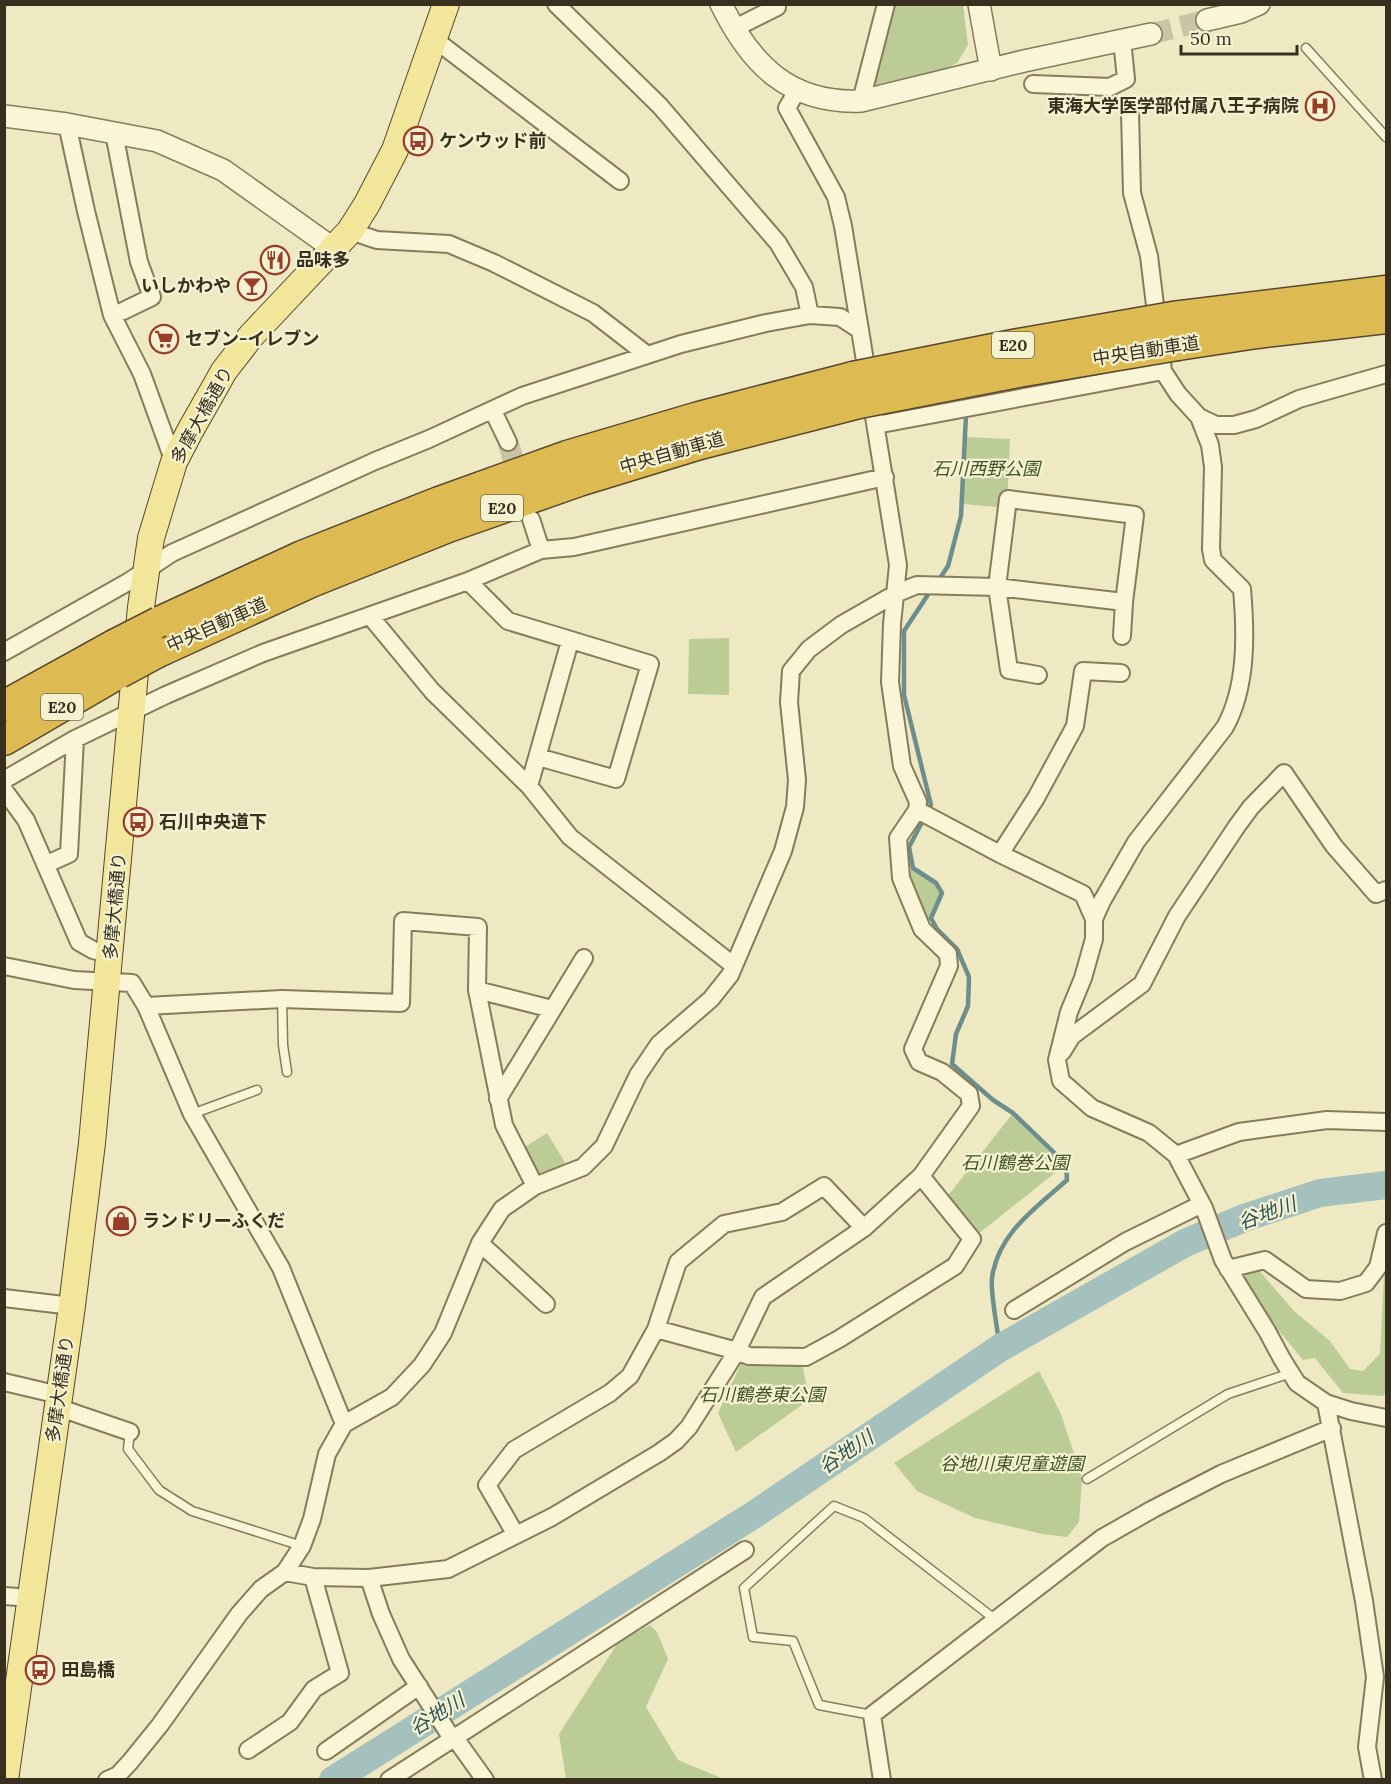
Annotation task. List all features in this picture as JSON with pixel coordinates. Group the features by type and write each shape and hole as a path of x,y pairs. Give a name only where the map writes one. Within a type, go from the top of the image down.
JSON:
{"highway":[{"path":"1244,307 1386,277"},
{"name":"中央自動車道","path":"1175,331 1244,307 1386,291"},
{"name":"中央自動車道","path":"4,706 117,659 158,652 311,582 448,527 579,481 700,444 863,402 1013,345 1175,331 1257,333 1386,318"},
{"name":"中央自動車道","path":"4,740 117,659 159,622 302,556 439,502 567,456 699,417 863,402"}],"main road":[{"name":"多摩大橋通り","path":"5,1779 8,1731 32,1598 92,1143 145,572 151,538 174,462 207,399 250,336 342,240 381,181 395,150 446,4"}],"street":[{"path":"556,4 660,106 778,243 804,287 810,315"},
{"path":"721,4 733,29 754,58 773,76 820,99 840,102 861,101 1151,34"},
{"path":"733,29 777,7 777,4"},
{"path":"861,101 886,4"},
{"path":"979,4 991,70"},
{"path":"1207,20 1241,12 1259,4"},
{"path":"434,39 620,181"},
{"path":"1033,84 1110,87 1126,79 1122,40"},
{"path":"285,1572 313,1577 369,1578 448,1569 552,1517 676,1441 689,1427 737,1351 763,1298 864,1228 921,1176 971,1106 969,1094 942,1072 920,1062 913,1049 949,966 948,954 922,929 901,878 898,838 919,811 918,802 902,766 890,682 898,565 885,477 863,402 860,330 843,226 836,197 787,108 798,89"},
{"path":"1094,919 1136,842 1225,728 1235,709 1246,632 1242,589 1213,560 1211,549 1213,467 1210,445 1199,417 1178,394 1163,371 1149,256 1132,193 1130,112"},
{"path":"4,116 67,124 157,141 223,170 342,240 449,244 494,263 593,313 646,354"},
{"path":"67,124 112,315 142,374 174,462"},
{"path":"112,315 152,297 139,262 114,133"},
{"path":"4,652 145,572 172,553 375,461 429,440 522,396 692,341 810,315 840,317 860,330"},
{"path":"863,402 1163,371"},
{"path":"1199,417 1216,425 1234,425 1256,419 1299,399 1386,374"},
{"path":"493,411 508,442"},
{"path":"4,780 75,739 132,711 263,653 468,581 540,549 574,547 885,477"},
{"path":"1038,675 1009,670 997,587 1008,499 1135,516 1122,636"},
{"path":"531,519 540,549"},
{"path":"468,581 508,621 650,664 616,779 538,757"},
{"path":"107,1779 118,1775 160,1725 239,1614 261,1589 285,1572 302,1546 312,1519 327,1454 344,1424 392,1397 422,1365 443,1333 480,1243 502,1209 535,1186 583,1167 604,1146 638,1075 659,1044 711,999 730,975 783,851 795,807 797,780 789,702 791,671 809,649 841,625 895,594 917,585 997,587 1124,602"},
{"path":"370,616 432,691 529,786 570,837 734,965"},
{"path":"529,786 570,641"},
{"path":"1000,854 1036,798 1075,726 1083,671 1121,673"},
{"path":"47,864 69,854 75,739"},
{"path":"1057,1060 1072,1036 1142,984 1177,916 1237,826 1251,807 1284,773 1334,846 1376,894 1386,890"},
{"path":"4,790 26,820 79,942 93,950 110,955"},
{"path":"919,811 1083,894 1094,919 1094,939 1083,978 1069,1012 1057,1060 1061,1081 1092,1108 1149,1133 1176,1155 1203,1206 1225,1261 1298,1383 1326,1403 1386,1418"},
{"path":"146,1006 282,999 401,1003 403,921 478,927 477,990 498,1099 504,1125 535,1186"},
{"path":"498,1099 584,958"},
{"path":"4,966 74,980 132,982 146,1006 192,1114 281,1268 344,1424"},
{"path":"477,990 552,1009"},
{"path":"1176,1155 1239,1132 1327,1120 1386,1122"},
{"path":"656,1329 749,1356 806,1357 839,1339 956,1266 972,1239 921,1176"},
{"path":"516,1535 487,1485 514,1450 610,1393 630,1376 656,1329 678,1262 724,1224 782,1212 824,1186 864,1228"},
{"path":"1014,1310 1125,1242 1203,1206"},
{"path":"1225,1261 1265,1260 1306,1289 1340,1291 1366,1283 1378,1267 1386,1233"},
{"path":"480,1243 546,1304"},
{"path":"4,1298 72,1306"},
{"path":"4,1382 58,1401 130,1432"},
{"path":"1326,1403 1364,1601 1381,1676 1367,1747 1373,1779"},
{"path":"882,1779 872,1715 1102,1538 1152,1509 1221,1474 1332,1428"},
{"path":"389,1779 745,1550"},
{"path":"248,1750 290,1722 314,1689 340,1673 313,1577"},
{"path":"369,1578 381,1614 401,1659 453,1737 485,1779"},
{"path":"4,1596 32,1598"},
{"path":"326,1751 420,1688"}],"lane":[{"path":"1306,48 1386,137"},
{"path":"282,999 283,1045 287,1072"},
{"path":"192,1114 257,1090"},
{"path":"1087,1479 1228,1394 1291,1374"},
{"path":"130,1432 128,1449 159,1490 192,1511 302,1546"},
{"path":"872,1715 819,1705 794,1641 753,1637 744,1588 834,1506 864,1518 997,1620"}],"green space":[{"path":"886,5 963,5 968,45 957,63 945,69 865,87"},
{"name":"石川西野公園","path":"966,437 1010,439 1007,508 962,504"},
{"path":"729,638 729,695 688,694 689,639"},
{"path":"913,868 936,883 942,893 931,918 922,929 901,878"},
{"name":"石川鶴巻公園","path":"1013,1113 1066,1164 972,1239 943,1202"},
{"path":"547,1133 571,1172 535,1186 517,1152"},
{"path":"1386,1263 1386,1392 1383,1396 1343,1393 1315,1358 1303,1360 1269,1319 1242,1272 1257,1268 1294,1311 1330,1341 1350,1369 1363,1371 1380,1354"},
{"name":"石川鶴巻東公園","path":"742,1362 802,1365 810,1399 736,1452 718,1413"},
{"name":"谷地川東児童遊園","path":"1039,1371 1061,1414 1082,1478 1079,1522 1067,1537 1042,1534 975,1518 917,1491 894,1463"},
{"path":"650,1625 657,1632 668,1659 646,1707 678,1760 724,1779 566,1779 559,1734 619,1641"}],"waterway":[{"path":"938,581 948,566 961,516 966,415"},
{"path":"931,590 904,631 904,695 931,805 909,847 913,868 936,883 942,893 931,918 937,929 957,949 969,977 968,1006 956,1034 952,1064 993,1100 1013,1113 1066,1164 1067,1180 1020,1223 1010,1235 996,1262 992,1284 1000,1348"},
{"name":"谷地川","path":"333,1780 755,1514 1000,1348 1185,1243 1244,1218 1320,1193 1386,1185"}],"tunnel":[{"path":"1151,34 1207,20"},
{"path":"508,442 521,486"}],"place":[{"name":"東海大学医学部付属八王子病院","path":"1320,106"},
{"name":"ケンウッド前","path":"418,141"},
{"name":"品味多","path":"275,260"},
{"name":"いしかわや","path":"252,286"},
{"name":"セブン-イレブン","path":"164,339"},
{"name":"石川中央道下","path":"138,822"},
{"name":"ランドリーふくだ","path":"121,1221"},
{"name":"田島橋","path":"40,1670"}]}
